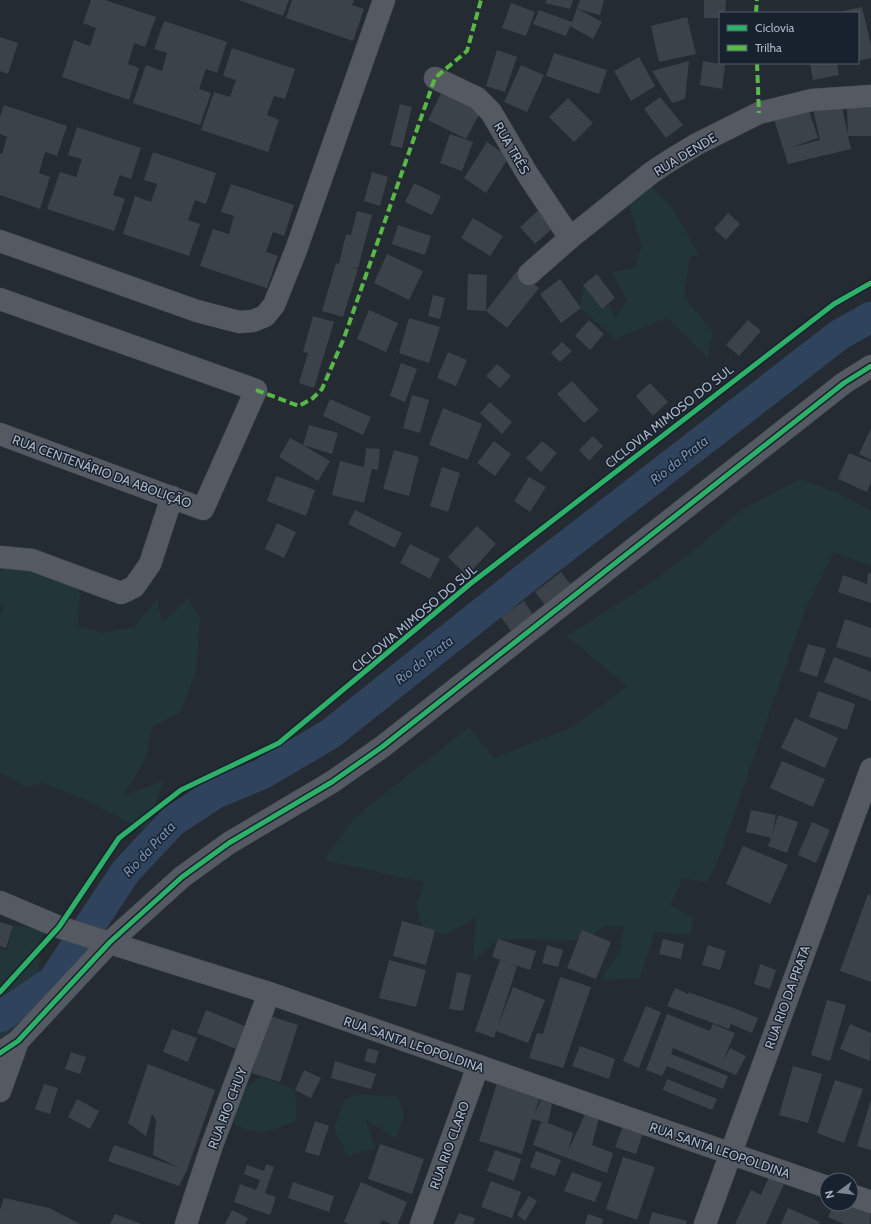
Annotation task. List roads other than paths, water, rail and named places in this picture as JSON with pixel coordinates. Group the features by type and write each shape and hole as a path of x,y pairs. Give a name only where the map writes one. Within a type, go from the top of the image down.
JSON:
{"street":[{"path":"0,241 198,311 239,322 253,322 265,316 274,305 296,250 384,0"},
{"name":"RUA TRÊS","path":"435,78 477,98 491,112 528,175 570,238"},
{"name":"RUA DENDE","path":"529,274 570,238 669,161 759,114 812,100 871,96"},
{"name":"RUA CENTENÁRIO DA ABOLIÇÃO","path":"0,299 256,390 204,509 0,434"},
{"path":"0,1053 18,1041 104,940 182,877 206,859 332,782 382,747 844,383 871,366"},
{"path":"0,557 32,560 121,593 134,587 150,564 172,498"},
{"name":"RUA RIO DA PRATA","path":"705,1224 871,770"},
{"name":"RUA SANTA LEOPOLDINA","path":"0,902 63,928 269,993 819,1184"},
{"name":"RUA RIO CHUY","path":"186,1224 212,1145 269,993"},
{"path":"0,1091 18,1041"},
{"name":"RUA RIO CLARO","path":"421,1224 478,1066"},
{"path":"859,1198 871,1202"}],"waterway":[{"name":"Rio da Prata","path":"0,1017 53,981 126,871 173,821 214,794 262,774 330,734 547,561 839,335 871,317"}]}
